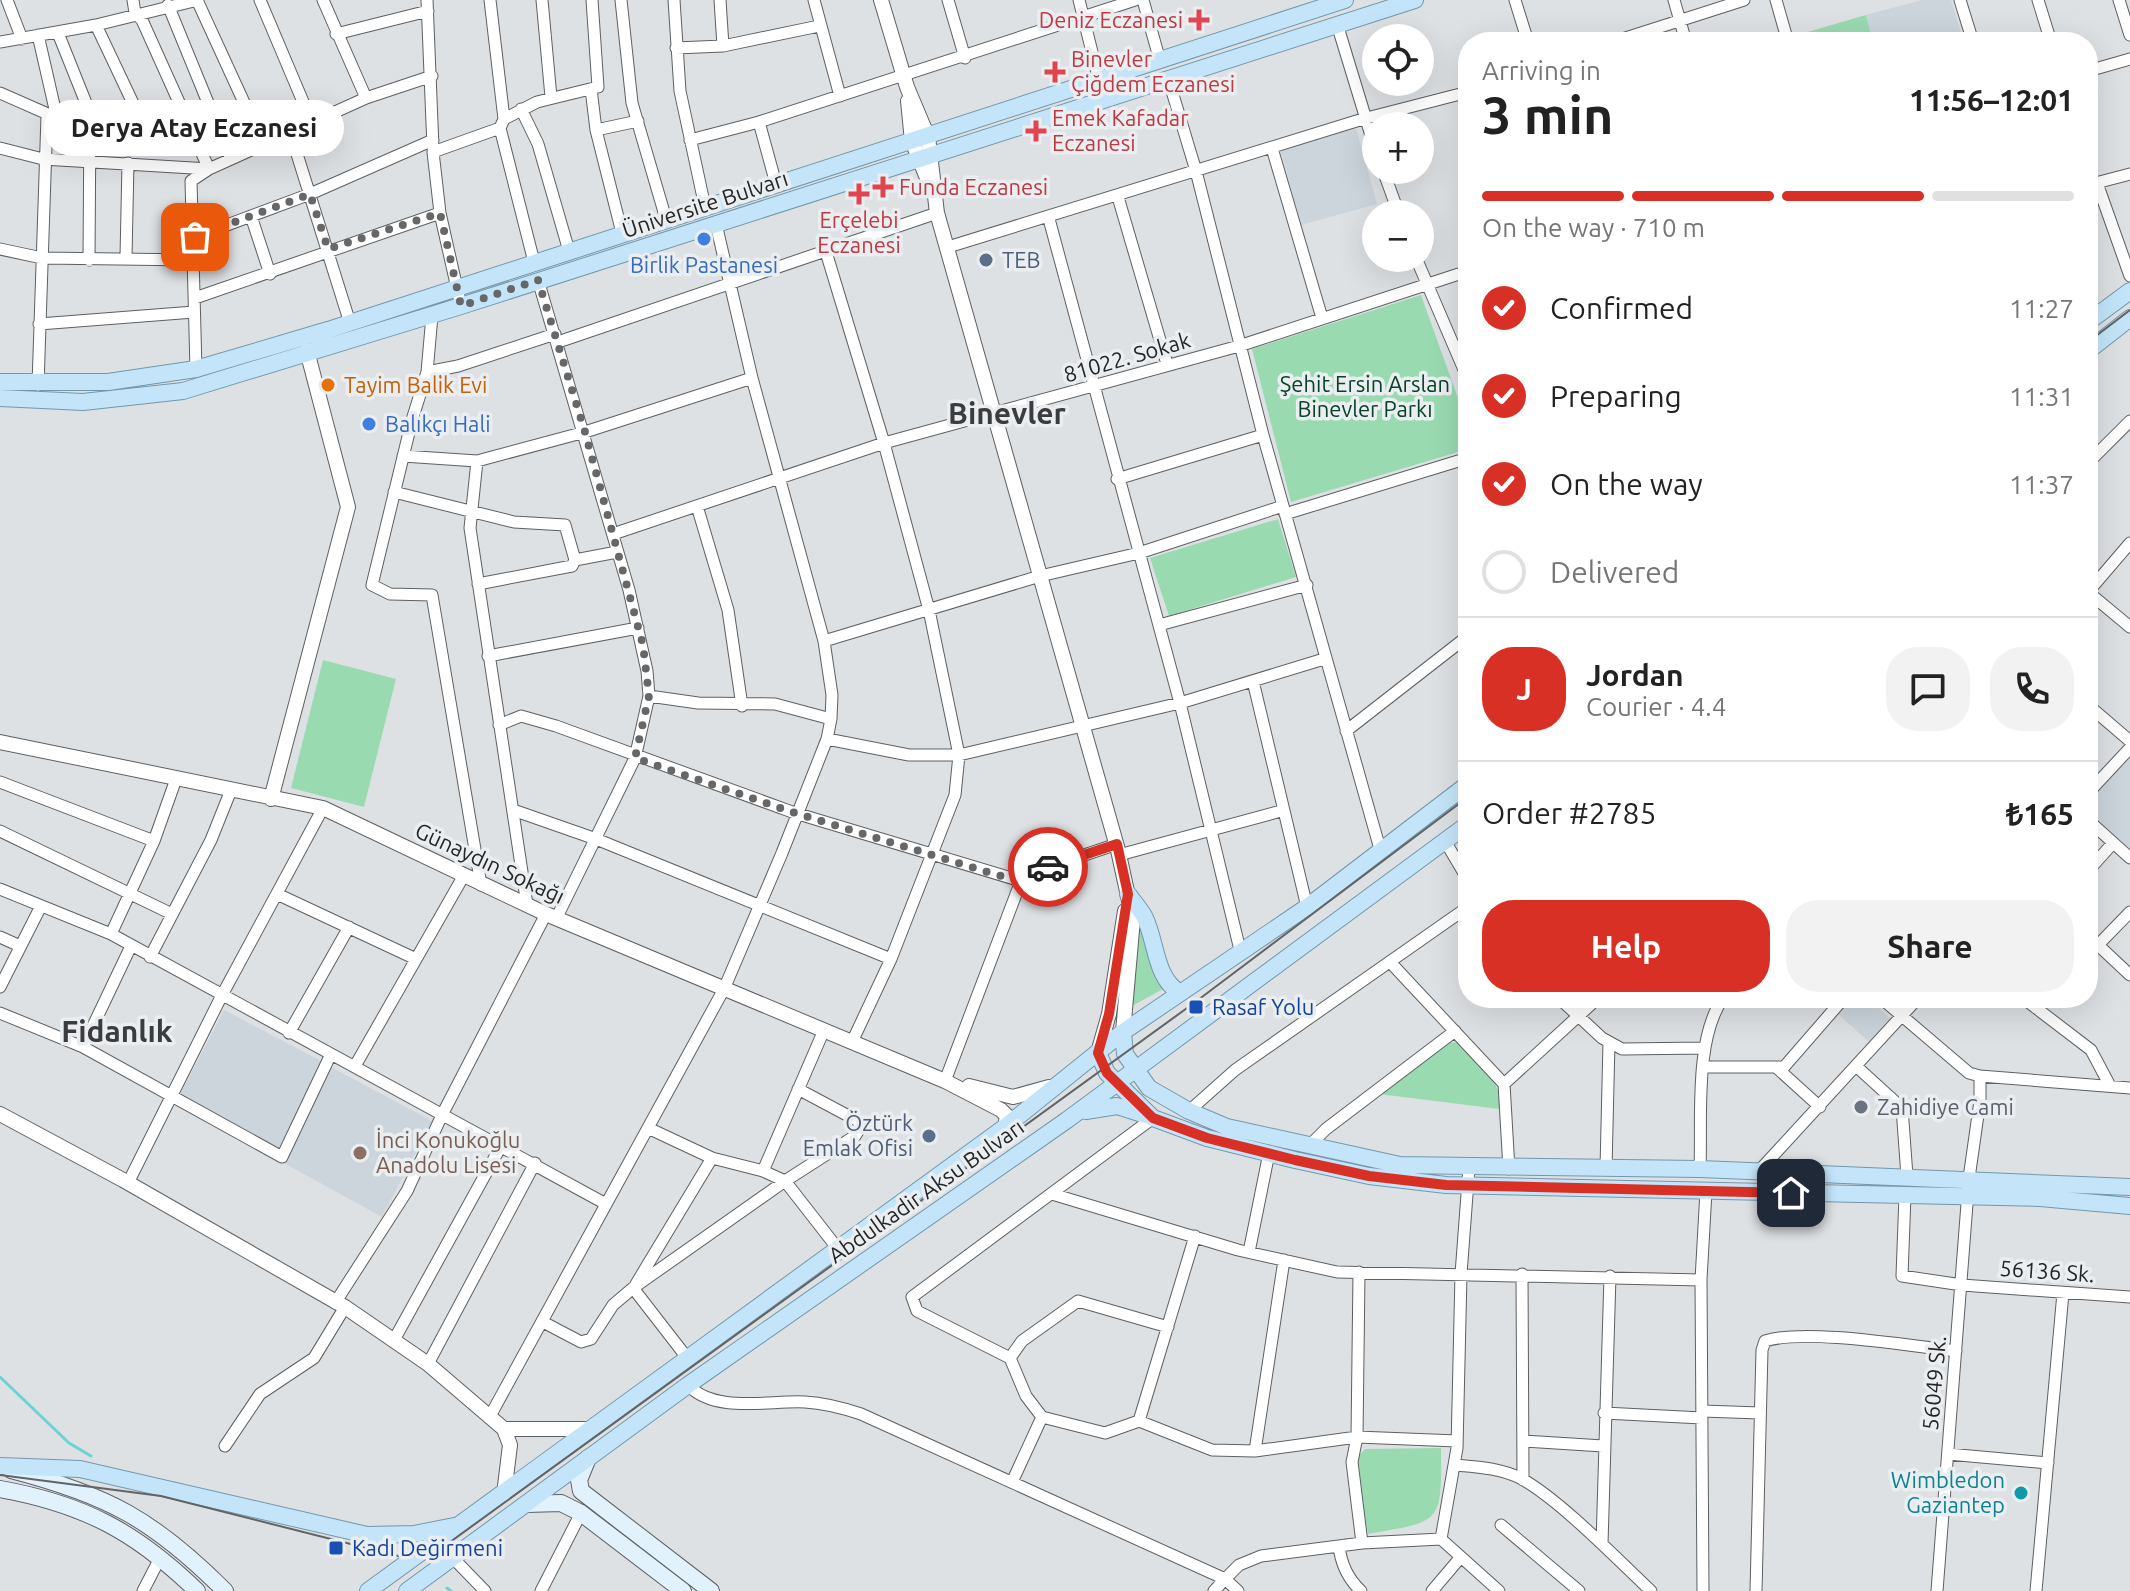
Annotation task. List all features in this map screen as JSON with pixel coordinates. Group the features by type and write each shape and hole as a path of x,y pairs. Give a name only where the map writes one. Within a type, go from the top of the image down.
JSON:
{"main road":[{"name":"Üniversite Bulvarı","path":"0,398 83,402 161,396 432,316 1415,0"},
{"name":"Üniversite Bulvarı","path":"0,382 38,385 108,382 196,369 350,323 1337,1"},
{"path":"2098,315 2130,291"},
{"path":"2098,343 2130,318"},
{"path":"368,1591 1005,1127 1123,1032 1307,907 1458,791"},
{"name":"Abdulkadir Aksu Bulvarı","path":"407,1591 688,1385 1067,1120 1458,831"},
{"path":"1128,894 1144,917 1162,972 1171,987 1180,993"},
{"path":"1123,1032 1125,1054 1149,1088 1189,1111 1227,1127 1400,1165 1468,1176 1509,1169 1700,1169 2130,1187"},
{"path":"1098,1053 1116,1084 1153,1118"},
{"path":"1067,1120 1103,1106 1153,1118 1207,1138 1369,1176 1468,1176 1706,1191 1968,1196 2130,1206"},
{"path":"588,1458 579,1480 581,1491 711,1591"},
{"path":"0,1466 80,1469 367,1535 414,1534 460,1525"},
{"path":"0,1466 94,1494 140,1517 173,1541 225,1591"},
{"path":"0,1489 83,1509 126,1532 197,1591"},
{"path":"576,1510 572,1497 581,1491"},
{"path":"527,1504 547,1502 576,1510 683,1591"}],"street":[{"path":"7,0 22,39"},
{"path":"133,0 135,13 142,20 209,169"},
{"path":"0,42 96,25 198,0 264,146"},
{"path":"260,0 312,123"},
{"path":"323,0 366,98"},
{"path":"490,0 502,123 534,262"},
{"path":"542,0 551,97"},
{"path":"195,237 433,146 502,123 521,109 551,97 598,87 592,0"},
{"path":"621,0 632,103 666,219"},
{"path":"674,0 676,48 690,140 705,207"},
{"path":"720,0 723,46"},
{"path":"814,0 840,96"},
{"path":"881,0 992,415 1118,850 1133,919 1123,1032"},
{"path":"948,0 965,58"},
{"path":"1079,0 1099,80"},
{"path":"690,140 840,96 905,81 1083,15 1135,0"},
{"path":"1143,0 1160,61"},
{"path":"1515,0 1525,32"},
{"path":"1674,0 1683,32"},
{"path":"1644,32 1744,0"},
{"path":"1776,0 1785,32"},
{"path":"1960,0 1970,32"},
{"path":"2038,0 2048,32"},
{"path":"2119,0 2130,35"},
{"path":"168,5 231,159"},
{"path":"336,34 428,6 433,146 440,213 461,306"},
{"path":"1337,24 1362,115"},
{"path":"96,25 140,118"},
{"path":"676,48 723,46 819,26"},
{"path":"58,33 90,113 89,260"},
{"path":"38,35 52,117 43,159 38,385"},
{"path":"2098,68 2130,59"},
{"path":"196,369 195,237 191,181 209,169 291,135 366,98 432,76"},
{"path":"1168,78 1196,171 1239,346 1307,585 1324,659 1380,849"},
{"path":"591,89 596,130 622,233"},
{"path":"0,93 52,117 90,113 140,118 184,117"},
{"path":"1390,112 1458,95"},
{"path":"521,109 538,144 569,251"},
{"path":"948,247 1049,219 1362,119"},
{"path":"596,130 638,121"},
{"path":"759,122 776,184"},
{"path":"291,135 350,323"},
{"path":"0,148 43,159 209,169"},
{"path":"1272,148 1322,318"},
{"path":"126,257 128,163"},
{"path":"2098,182 2130,174"},
{"path":"1118,197 1167,364"},
{"path":"2098,199 2130,276"},
{"path":"195,298 270,274 328,249 440,213"},
{"path":"427,372 556,338 728,286 937,213"},
{"path":"251,216 270,274"},
{"path":"1049,219 1180,703 1241,954"},
{"path":"489,1418 724,989 827,739 831,719 832,695 824,641 728,286 716,224"},
{"path":"0,249 42,258 195,260"},
{"path":"826,252 884,443 929,610 959,755 955,795 891,959 852,1042"},
{"path":"1421,272 1458,355"},
{"name":"81022. Sokak","path":"613,534 884,443 1239,346 1458,274"},
{"path":"225,1446 260,1394 314,1358 340,1305 407,1191 442,1115 596,839 635,758 649,696 638,628 585,432 538,280"},
{"path":"39,324 194,312"},
{"path":"432,316 427,372 372,585 390,594 432,595 481,885"},
{"path":"271,799 348,507 307,351"},
{"path":"403,456 477,461 585,432 752,378"},
{"path":"2098,451 2130,421"},
{"path":"1117,479 1263,435"},
{"path":"477,461 470,513 488,656 527,905"},
{"path":"824,641 1040,576 1139,553 1458,461"},
{"path":"394,492 514,522 565,525 575,560 572,566 478,584"},
{"path":"697,506 728,610 742,706"},
{"path":"2098,580 2130,543"},
{"path":"575,560 617,552"},
{"path":"1159,625 1307,585"},
{"path":"2098,600 2130,627"},
{"path":"488,656 638,628"},
{"path":"1346,731 1458,644"},
{"path":"827,739 909,755 959,755 1180,703 1324,659"},
{"path":"1253,681 1281,811 1307,907"},
{"path":"649,696 742,706 775,704 831,719"},
{"path":"2098,714 2130,741"},
{"path":"499,725 521,716 795,813 1021,881"},
{"name":"Günaydın Sokağı","path":"0,742 323,808 463,877 551,916 945,1081"},
{"path":"2098,782 2130,748"},
{"path":"111,934 154,841 176,779"},
{"path":"0,782 154,841"},
{"path":"150,957 211,840 231,790"},
{"path":"128,1183 221,997 323,808"},
{"path":"513,810 596,839 891,959"},
{"path":"945,1081 1025,875 1281,811"},
{"path":"2098,829 2130,858"},
{"path":"0,831 172,914"},
{"path":"1445,841 1458,863"},
{"path":"2098,860 2113,843"},
{"path":"355,1066 463,877"},
{"path":"0,889 111,934 221,997 355,1066 606,1204"},
{"path":"277,894 416,959"},
{"path":"1098,1053 1109,1014 1128,894"},
{"path":"0,987 41,906"},
{"path":"2130,912 2098,945 2130,975"},
{"path":"1189,1111 1235,1070 1458,914"},
{"path":"289,1033 349,927"},
{"path":"0,937 20,946"},
{"path":"83,1047 131,946"},
{"path":"1390,962 1504,1084 1509,1169"},
{"path":"1569,1008 1609,1042 1622,1049 1705,1048"},
{"path":"1504,1084 1587,1008"},
{"path":"1700,1169 1705,1048 1714,1008"},
{"path":"1704,1067 1784,1067 1835,1008"},
{"path":"1891,1008 1969,1073 2130,1088"},
{"path":"1759,1171 1910,1008"},
{"path":"2036,1008 2091,1050 2109,1084"},
{"path":"0,1013 83,1047 282,1157 331,1054"},
{"path":"763,1171 824,1030"},
{"path":"1310,1145 1326,1129 1455,1031"},
{"path":"1606,1168 1609,1042"},
{"path":"1857,1067 1902,1108 1907,1176"},
{"path":"1777,1068 1820,1107"},
{"name":"56049 Sk.","path":"1937,1591 1969,1178 1980,1101 1980,1076"},
{"path":"945,1081 1013,1097 1035,1093 1065,1079"},
{"path":"945,1081 1001,1110 1007,1116 1005,1127"},
{"path":"543,1322 581,1342 591,1339 613,1305 633,1288 785,1181 855,1136 860,1128 858,1121 798,1089"},
{"path":"0,1114 128,1183 340,1305 428,1364 504,1429 510,1445 504,1494"},
{"path":"1153,1118 912,1297 917,1311 1010,1358 1026,1396 1042,1417 1105,1433 1139,1421 1201,1447 1255,1451 1357,1437 1457,1441"},
{"path":"648,1128 712,1158 763,1171 785,1181 838,1249"},
{"path":"394,1340 501,1146"},
{"path":"1249,1252 1269,1153"},
{"path":"633,1288 712,1158"},
{"path":"428,1364 535,1163"},
{"path":"1441,1539 1457,1441 1461,1274 1468,1176"},
{"path":"1703,1591 1701,1280 1706,1191"},
{"path":"1052,1194 1249,1252 1337,1272 1701,1280"},
{"name":"56136 Sk.","path":"1905,1195 1902,1276 1962,1285 2130,1297"},
{"path":"1139,1421 1195,1236"},
{"path":"1255,1451 1284,1260"},
{"path":"1359,1272 1357,1437 1352,1462 1362,1543"},
{"path":"1522,1274 1523,1480"},
{"path":"1602,1544 1610,1276"},
{"path":"633,1288 688,1359"},
{"path":"2036,1591 2063,1293"},
{"path":"1010,1358 1022,1341 1078,1301 1168,1327"},
{"path":"1756,1591 1760,1413 1765,1341 1777,1337 1835,1339 1956,1351"},
{"path":"688,1385 701,1396 720,1401 802,1402 843,1408 1013,1480 1225,1579 1238,1591"},
{"path":"1604,1413 1760,1413"},
{"path":"1013,1480 1042,1417"},
{"path":"504,1429 587,1429"},
{"path":"1523,1441 1603,1446"},
{"path":"1948,1454 2048,1463"},
{"path":"1454,1465 1498,1470 1523,1480 1602,1544 1651,1591"},
{"path":"541,1591 576,1510"},
{"path":"1501,1525 1579,1591"},
{"path":"1214,1591 1239,1565 1261,1556 1362,1543 1441,1539 1499,1591"},
{"path":"1339,1546 1346,1571 1361,1591"},
{"path":"452,1557 485,1591"},
{"path":"143,1591 160,1558"},
{"path":"1432,1591 1460,1558"}],"shaded area":[{"path":"1922,0 1951,0 1961,32 1870,32 1866,15"},
{"path":"1356,128 1362,150 1362,184 1371,184 1376,200 1362,200 1362,208 1301,225 1280,149"},
{"path":"2130,758 2130,852 2098,823 2098,790"},
{"path":"1843,1008 1879,1008 1890,1018 1869,1042 1838,1014"},
{"path":"224,1010 321,1061 278,1150 179,1096"},
{"path":"331,1067 432,1121 382,1217 284,1163"}],"green space":[{"path":"1866,15 1870,32 1808,32"},
{"name":"Şehit Ersin Arslan Binevler Parkı","path":"1421,295 1458,398 1458,452 1291,502 1252,349"},
{"path":"1278,519 1296,577 1169,616 1150,558"},
{"path":"323,660 396,679 364,807 291,788"},
{"path":"1138,915 1165,988 1132,1006"},
{"path":"1459,1042 1493,1080 1499,1109 1379,1094 1449,1043"},
{"path":"1441,1448 1440,1492 1438,1506 1432,1515 1410,1526 1368,1534 1355,1460 1365,1449"}],"waterway":[{"path":"0,1377 69,1443 91,1456"},
{"path":"447,1588 451,1591"}],"tram line":[{"path":"2098,334 2130,310"},
{"path":"0,1475 161,1496 406,1558 446,1545 1194,1003 1458,805"}],"way so far":[{"path":"195,237 310,194 328,249 440,213 461,306 538,280 585,432 643,645 649,696 635,758 795,813 994,874 1021,881 1025,875 1048,867"}],"place":[{"name":"Deniz Eczanesi","path":"1199,20"},
{"name":"Binevler Çiğdem Eczanesi","path":"1055,72"},
{"name":"Emek Kafadar Eczanesi","path":"1036,131"},
{"name":"Funda Eczanesi","path":"883,187"},
{"name":"Erçelebi Eczanesi","path":"859,194"},
{"name":"Derya Atay Eczanesi","path":"195,237"},
{"name":"Birlik Pastanesi","path":"704,239"},
{"name":"TEB","path":"986,260"},
{"name":"Tayim Balik Evi","path":"328,385"},
{"name":"Balıkçı Hali","path":"369,424"},
{"name":"Rasaf Yolu","path":"1196,1007"},
{"name":"Zahidiye Cami","path":"1861,1107"},
{"name":"Öztürk Emlak Ofisi","path":"929,1136"},
{"name":"İnci Konukoğlu Anadolu Lisesi","path":"360,1153"},
{"name":"Wimbledon Gaziantep","path":"2021,1493"},
{"name":"Kadı Değirmeni","path":"336,1548"}],"district":[{"name":"Binevler","path":"1007,414"},
{"name":"Fidanlık","path":"117,1032"}],"route":[{"path":"1048,867 1117,844 1128,894 1109,1014 1098,1053 1116,1084 1153,1118 1207,1138 1369,1176 1446,1185 1791,1193"}]}
